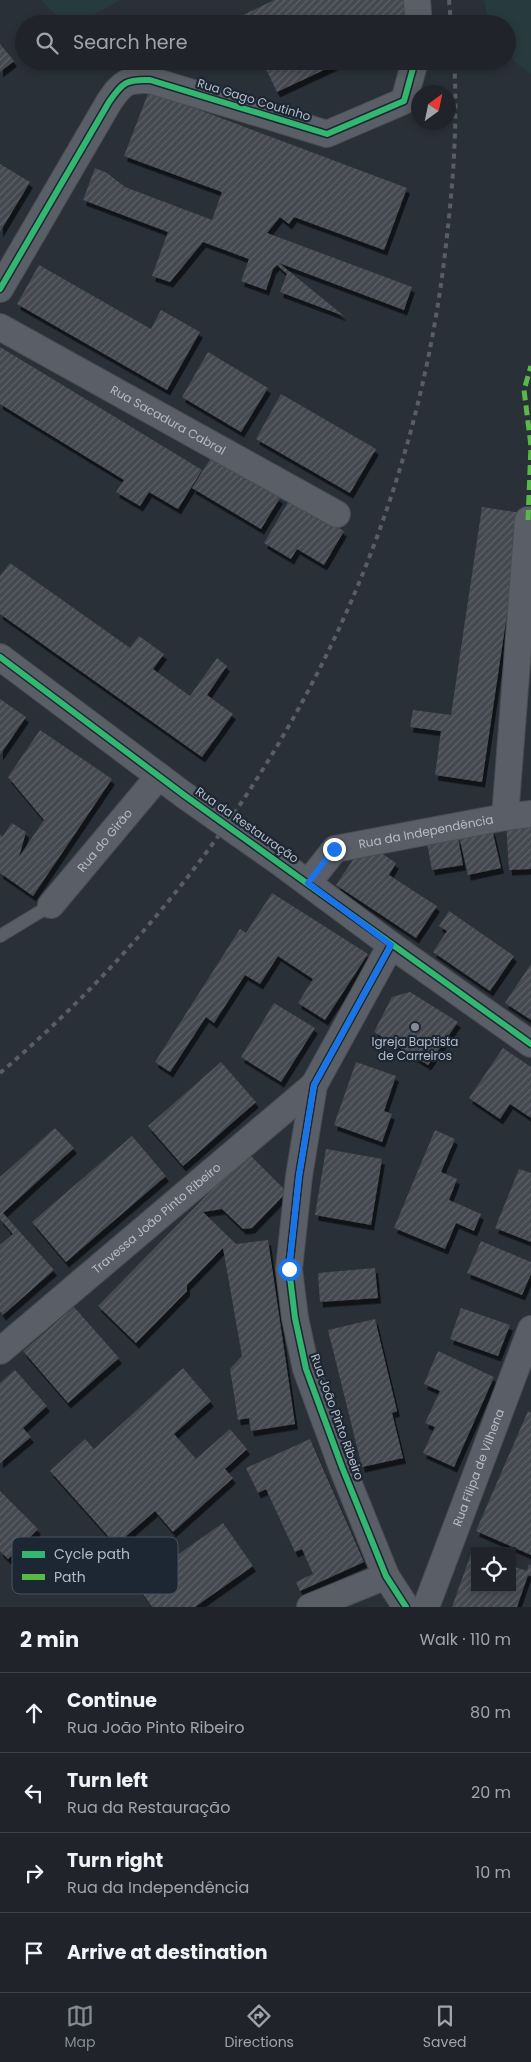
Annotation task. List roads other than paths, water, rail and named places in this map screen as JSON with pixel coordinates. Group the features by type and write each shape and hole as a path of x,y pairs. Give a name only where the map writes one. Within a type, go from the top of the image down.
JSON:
{"street":[{"path":"417,0 418,15"},
{"name":"Rua Gago Coutinho","path":"0,289 109,102 119,87 133,79 150,80 327,134 404,101 413,70"},
{"name":"Rua Sacadura Cabral","path":"0,327 337,514"},
{"path":"505,817 528,520"},
{"name":"Rua da Restauração","path":"0,657 184,795 531,1044"},
{"name":"Rua do Girão","path":"51,905 159,776"},
{"name":"Rua da Independência","path":"308,883 334,849 505,817 531,814"},
{"name":"Rua João Pinto Ribeiro","path":"391,945 314,1085 299,1176 289,1269 295,1318 306,1368 342,1466 386,1576 406,1607"},
{"name":"Travessa João Pinto Ribeiro","path":"0,1351 314,1085"},
{"name":"Rua Filipa de Vilhena","path":"426,1607 531,1329"},
{"path":"310,1607 386,1576"}],"lane":[{"path":"0,936 51,905"}],"railway":[{"path":"449,0 450,15"},
{"path":"0,1073 89,990 169,900 241,804 302,701 354,594 396,481 427,365 446,245 451,199 455,130 454,70"}],"place":[{"name":"Igreja Baptista de Carreiros","path":"415,1027"}]}
